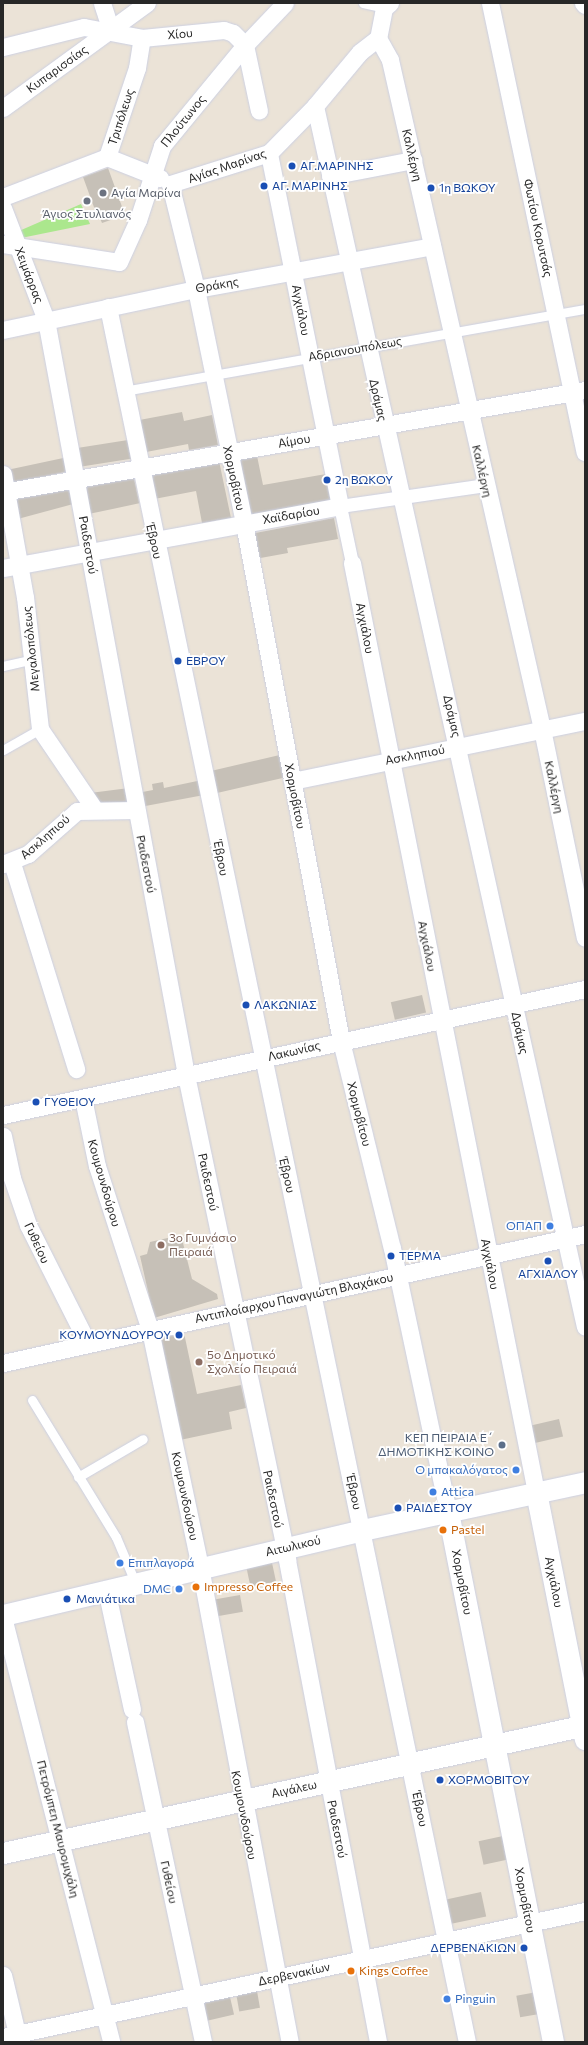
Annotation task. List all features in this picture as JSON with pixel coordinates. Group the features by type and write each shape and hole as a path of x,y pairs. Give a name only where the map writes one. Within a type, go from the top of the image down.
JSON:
{"street":[{"path":"102,3 110,30"},
{"name":"Κυπαρισσίας","path":"3,108 147,3"},
{"name":"Πλούτωνος","path":"10,245 119,262 138,220 152,171 162,146 245,45 285,3"},
{"name":"Φωτίου Κορυτσάς","path":"490,3 556,314 579,391 585,452"},
{"path":"378,38 387,5"},
{"name":"Χίου","path":"3,46 74,28 110,30 142,38 224,30 233,33 245,45"},
{"name":"Τριπόλεως","path":"3,197 107,157 137,68 142,38"},
{"name":"Αγίας Μαρίνας","path":"170,184 269,153 315,106 360,52 378,38"},
{"name":"Καλλέργη","path":"378,38 390,60 485,486 542,729 585,938"},
{"path":"245,45 260,111"},
{"name":"Δράμας","path":"315,106 384,425 459,746 585,1327"},
{"name":"Αγχιάλου","path":"269,153 294,271 325,436 352,563 441,1020 584,1730"},
{"path":"107,157 152,171 170,184"},
{"path":"330,176 413,160"},
{"name":"Χορμοβίτου","path":"170,184 196,289 244,523 341,1041 398,1276 448,1512 553,2042"},
{"name":"Χειμάρρας","path":"3,208 10,245 46,320"},
{"name":"Θράκης","path":"3,330 196,289 432,246"},
{"name":"Έβρου","path":"108,308 154,540 184,664 261,1059 314,1294 448,1940 467,2042"},
{"name":"Ραιδεστού","path":"46,320 186,1075 283,1549 378,2042"},
{"name":"Αίμου","path":"5,492 579,391"},
{"name":"Μεγαλοπόλεως","path":"3,474 11,566 33,659 40,729 95,810"},
{"name":"Χαϊδαρίου","path":"11,566 340,506 485,486"},
{"name":"Ασκληπιού","path":"292,780 585,721"},
{"name":"Ασκληπιού","path":"8,863 28,854 68,816 77,811 136,810"},
{"path":"8,863 76,1069"},
{"name":"Λακωνίας","path":"3,1115 341,1041 585,990"},
{"name":"Κουμουνδούρου","path":"83,1098 97,1166 150,1330 200,1567 241,1801 290,2042"},
{"name":"Γυθείου","path":"3,1136 28,1225 88,1344"},
{"name":"Αντιπλοίαρχου Παναγιώτη Βλαχάκου","path":"3,1363 585,1234"},
{"name":"Αιτωλικού","path":"3,1616 106,1589 200,1567 362,1530 585,1482"},
{"name":"Γυθείου","path":"106,1589 203,2042"},
{"name":"Πετρόμπεη Μαυρομιχάλη","path":"3,1616 111,2042"},
{"name":"Αιγάλεω","path":"3,1853 494,1745 584,1730"},
{"name":"Δερβενακίων","path":"13,2038 193,1994 362,1960 585,1911"},
{"path":"3,1975 13,2038"}],"lane":[{"path":"363,3 387,5"},
{"name":"Αδριανουπόλεως","path":"124,391 585,309"},
{"path":"3,666 33,659"},
{"path":"3,750 40,729"},
{"path":"32,1400 125,1553 135,1582"},
{"path":"78,1476 143,1439"}],"green space":[{"path":"81,204 90,224 21,238 19,231"}],"building":[{"name":"Αγία Μαρίνα","path":"108,168 125,215 102,223 99,216 93,218 91,212 95,210 83,177"},
{"path":"182,412 184,421 212,415 218,445 189,450 188,444 141,453 134,421"},
{"path":"128,440 131,459 79,467 76,448"},
{"path":"256,451 263,485 326,474 331,500 247,517 235,455"},
{"path":"218,456 231,518 202,523 196,491 149,500 144,471"},
{"path":"68,457 71,471 12,483 9,469"},
{"path":"133,474 139,503 87,514 81,485"},
{"path":"74,486 77,503 14,520 10,498"},
{"path":"334,518 338,539 287,548 288,553 255,559 250,534"},
{"path":"284,754 289,776 217,793 212,771"},
{"path":"202,780 204,795 140,807 137,793 153,790 152,784 163,782 164,788"},
{"path":"129,788 132,806 100,807 90,793"},
{"path":"422,995 426,1013 395,1020 391,1002"},
{"path":"181,1235 192,1279 217,1294 218,1299 154,1318 140,1256 147,1254 150,1242"},
{"name":"5ο Δημοτικό Σχολείο Πειραιά","path":"184,1333 197,1394 241,1385 246,1408 229,1412 232,1429 180,1440 158,1339"},
{"path":"559,1419 563,1437 533,1444 529,1426"},
{"path":"271,1558 276,1581 251,1587 246,1563"},
{"path":"240,1595 243,1612 214,1617 211,1600"},
{"path":"503,1836 508,1859 484,1865 479,1841"},
{"path":"481,1892 486,1916 449,1924 444,1900"},
{"path":"257,1991 260,2008 239,2011 236,1995"},
{"path":"537,1992 541,2014 520,2017 516,1996"},
{"path":"230,1997 234,2015 203,2022 199,2004"}],"place":[{"name":"ΑΓ.ΜΑΡΙΝΗΣ","path":"292,166"},
{"name":"ΑΓ. ΜΑΡΙΝΗΣ","path":"264,186"},
{"name":"1η ΒΩΚΟΥ","path":"431,188"},
{"name":"Αγία Μαρίνα","path":"103,193"},
{"name":"Άγιος Στυλιανός","path":"87,201"},
{"name":"2η ΒΩΚΟΥ","path":"327,480"},
{"name":"ΕΒΡΟΥ","path":"178,661"},
{"name":"ΛΑΚΩΝΙΑΣ","path":"246,1005"},
{"name":"ΓΥΘΕΙΟΥ","path":"36,1102"},
{"name":"ΟΠΑΠ","path":"550,1226"},
{"name":"3ο Γυμνάσιο Πειραιά","path":"161,1245"},
{"name":"ΤΕΡΜΑ","path":"391,1256"},
{"name":"ΑΓΧΙΑΛΟΥ","path":"548,1261"},
{"name":"ΚΟΥΜΟΥΝΔΟΥΡΟΥ","path":"179,1335"},
{"name":"5ο Δημοτικό Σχολείο Πειραιά","path":"199,1362"},
{"name":"ΚΕΠ ΠΕΙΡΑΙΑ Ε΄ ΔΗΜΟΤΙΚΗΣ ΚΟΙΝΟ","path":"502,1445"},
{"name":"Ο μπακαλόγατος","path":"516,1470"},
{"name":"Attica","path":"433,1492"},
{"name":"ΡΑΙΔΕΣΤΟΥ","path":"398,1508"},
{"name":"Pastel","path":"443,1530"},
{"name":"Επιπλαγορά","path":"120,1563"},
{"name":"Impresso Coffee","path":"196,1587"},
{"name":"DMC","path":"179,1589"},
{"name":"Μανιάτικα","path":"67,1599"},
{"name":"ΧΟΡΜΟΒΙΤΟΥ","path":"440,1780"},
{"name":"ΔΕΡΒΕΝΑΚΙΩΝ","path":"524,1948"},
{"name":"Kings Coffee","path":"351,1971"},
{"name":"Pinguin","path":"447,1999"}]}
